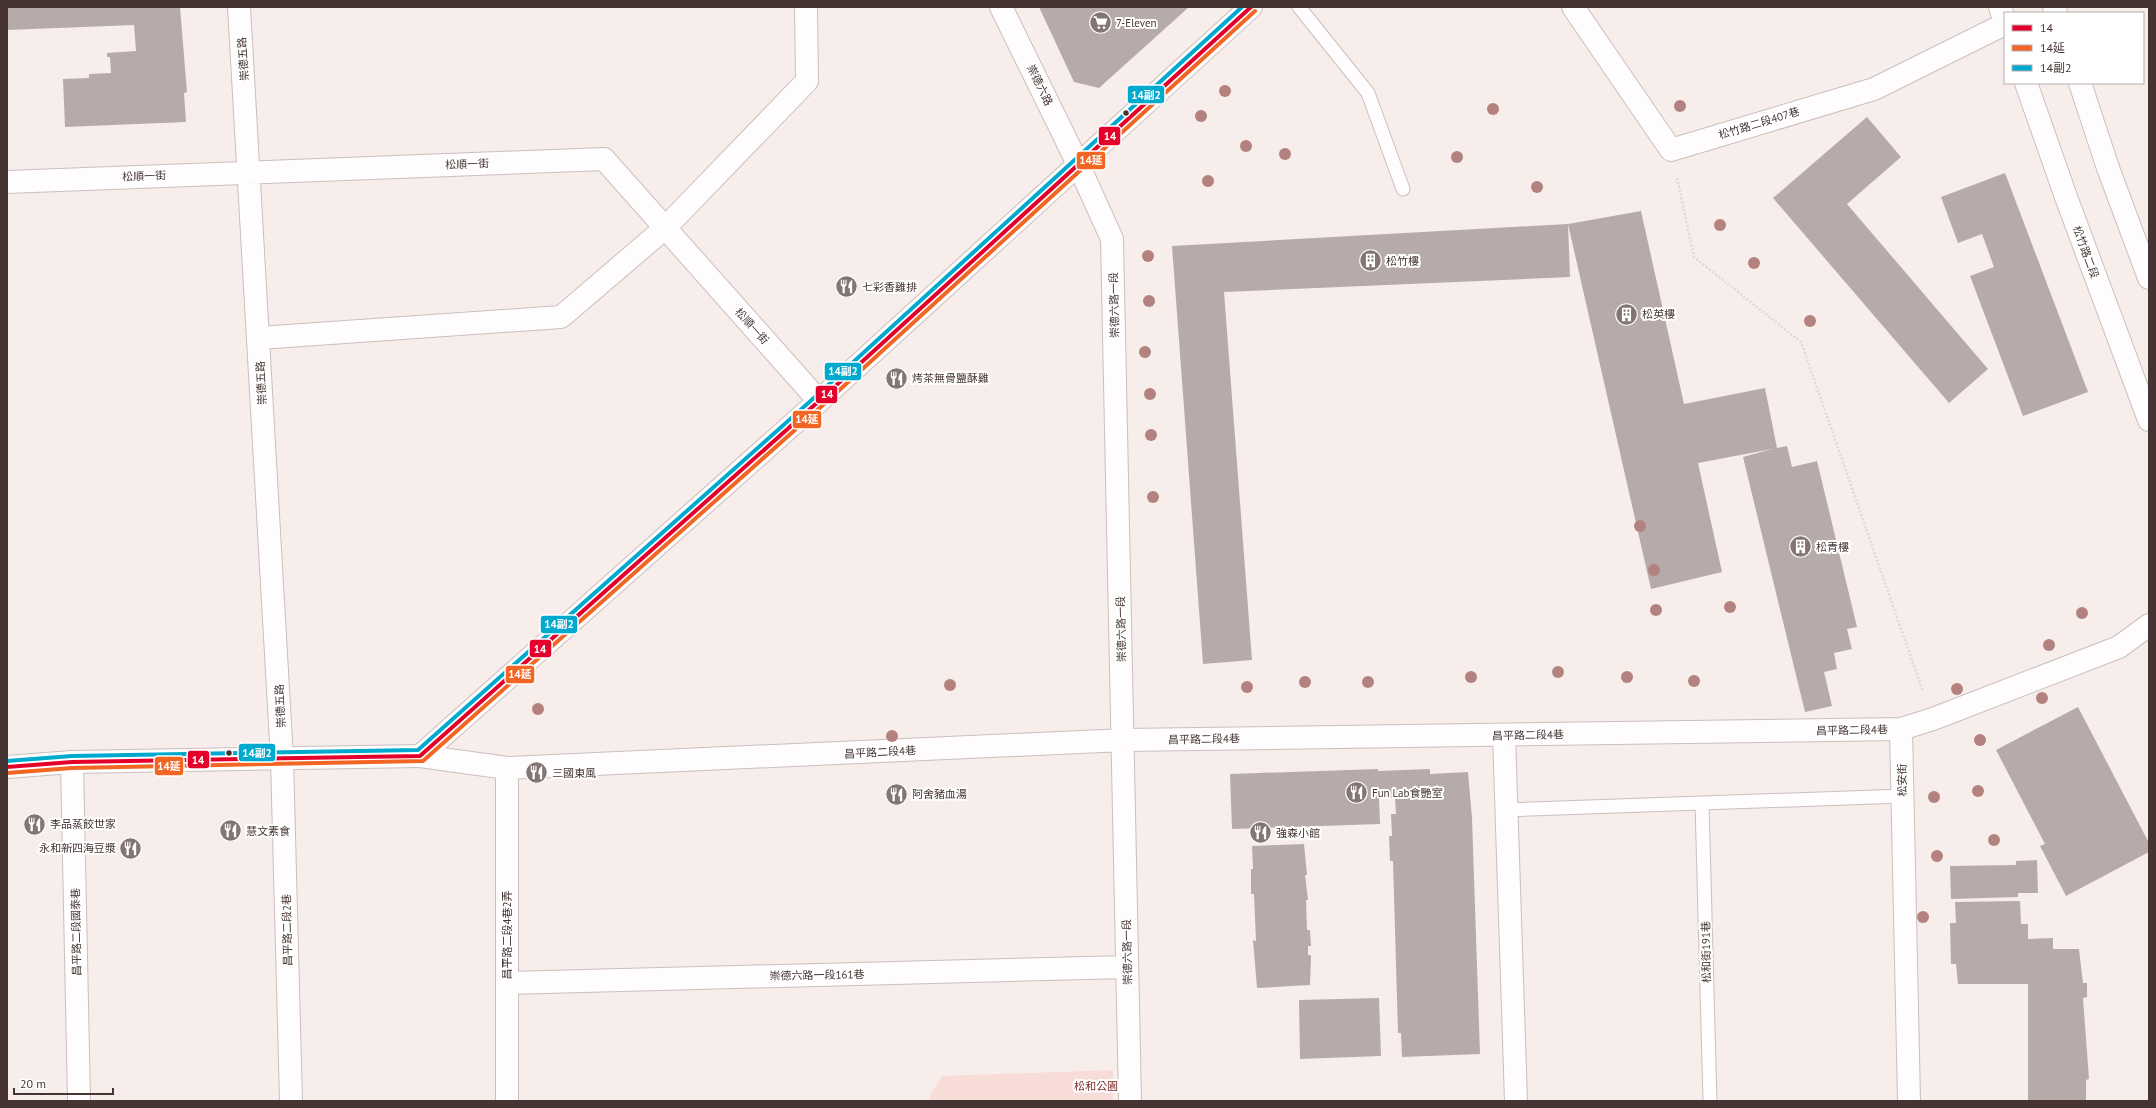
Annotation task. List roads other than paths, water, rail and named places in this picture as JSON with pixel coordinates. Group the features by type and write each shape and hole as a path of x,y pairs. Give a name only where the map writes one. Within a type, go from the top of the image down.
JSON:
{"street":[{"name":"崇德五路","path":"239,7 250,171 282,759"},
{"path":"258,338 561,317 665,228 807,81 806,7"},
{"name":"崇德六路","path":"1001,7 1078,164"},
{"path":"420,756 819,401 1251,7"},
{"name":"松竹路二段407巷","path":"1573,7 1671,150 1874,89 2004,24"},
{"path":"2000,7 2004,20"},
{"name":"松竹路二段","path":"2026,84 2069,205 2149,420"},
{"path":"2080,84 2108,168 2149,278"},
{"name":"松順一街","path":"7,182 250,171 604,159 819,401"},
{"name":"崇德六路一段","path":"1078,164 1112,239 1124,740 1130,1101"},
{"path":"1901,729 1933,720 2119,647 2149,625"},
{"name":"昌平路二段4巷","path":"7,767 72,762 420,756 507,768 1124,740 1901,729"},
{"name":"松安街","path":"1901,729 1909,1101"},
{"path":"1504,735 1516,1101"},
{"name":"昌平路二段2巷","path":"282,759 291,1101"},
{"name":"昌平路二段國泰巷","path":"72,762 79,1101"},
{"name":"昌平路二段4巷2弄","path":"507,768 507,1101"},
{"name":"崇德六路一段161巷","path":"507,983 1127,967"}],"lane":[{"path":"1299,7 1368,93 1403,189"},
{"path":"1506,810 1903,796"},
{"name":"松和街191巷","path":"1702,803 1710,1101"}],"place":[{"name":"7-Eleven","path":"1100,23"},
{"name":"松竹樓","path":"1371,261"},
{"name":"七彩香雞排","path":"846,287"},
{"name":"松英樓","path":"1626,314"},
{"name":"烤茶無骨鹽酥雞","path":"897,378"},
{"name":"松青樓","path":"1801,547"},
{"name":"三國東風","path":"537,773"},
{"name":"Fun Lab食艷室","path":"1356,793"},
{"name":"阿舍豬血湯","path":"897,794"},
{"name":"李品蒸餃世家","path":"34,824"},
{"name":"慧文素食","path":"231,831"},
{"name":"強森小館","path":"1260,833"},
{"name":"永和新四海豆漿","path":"131,848"}],"park label":[{"name":"松和公園","path":"1096,1086"}]}
